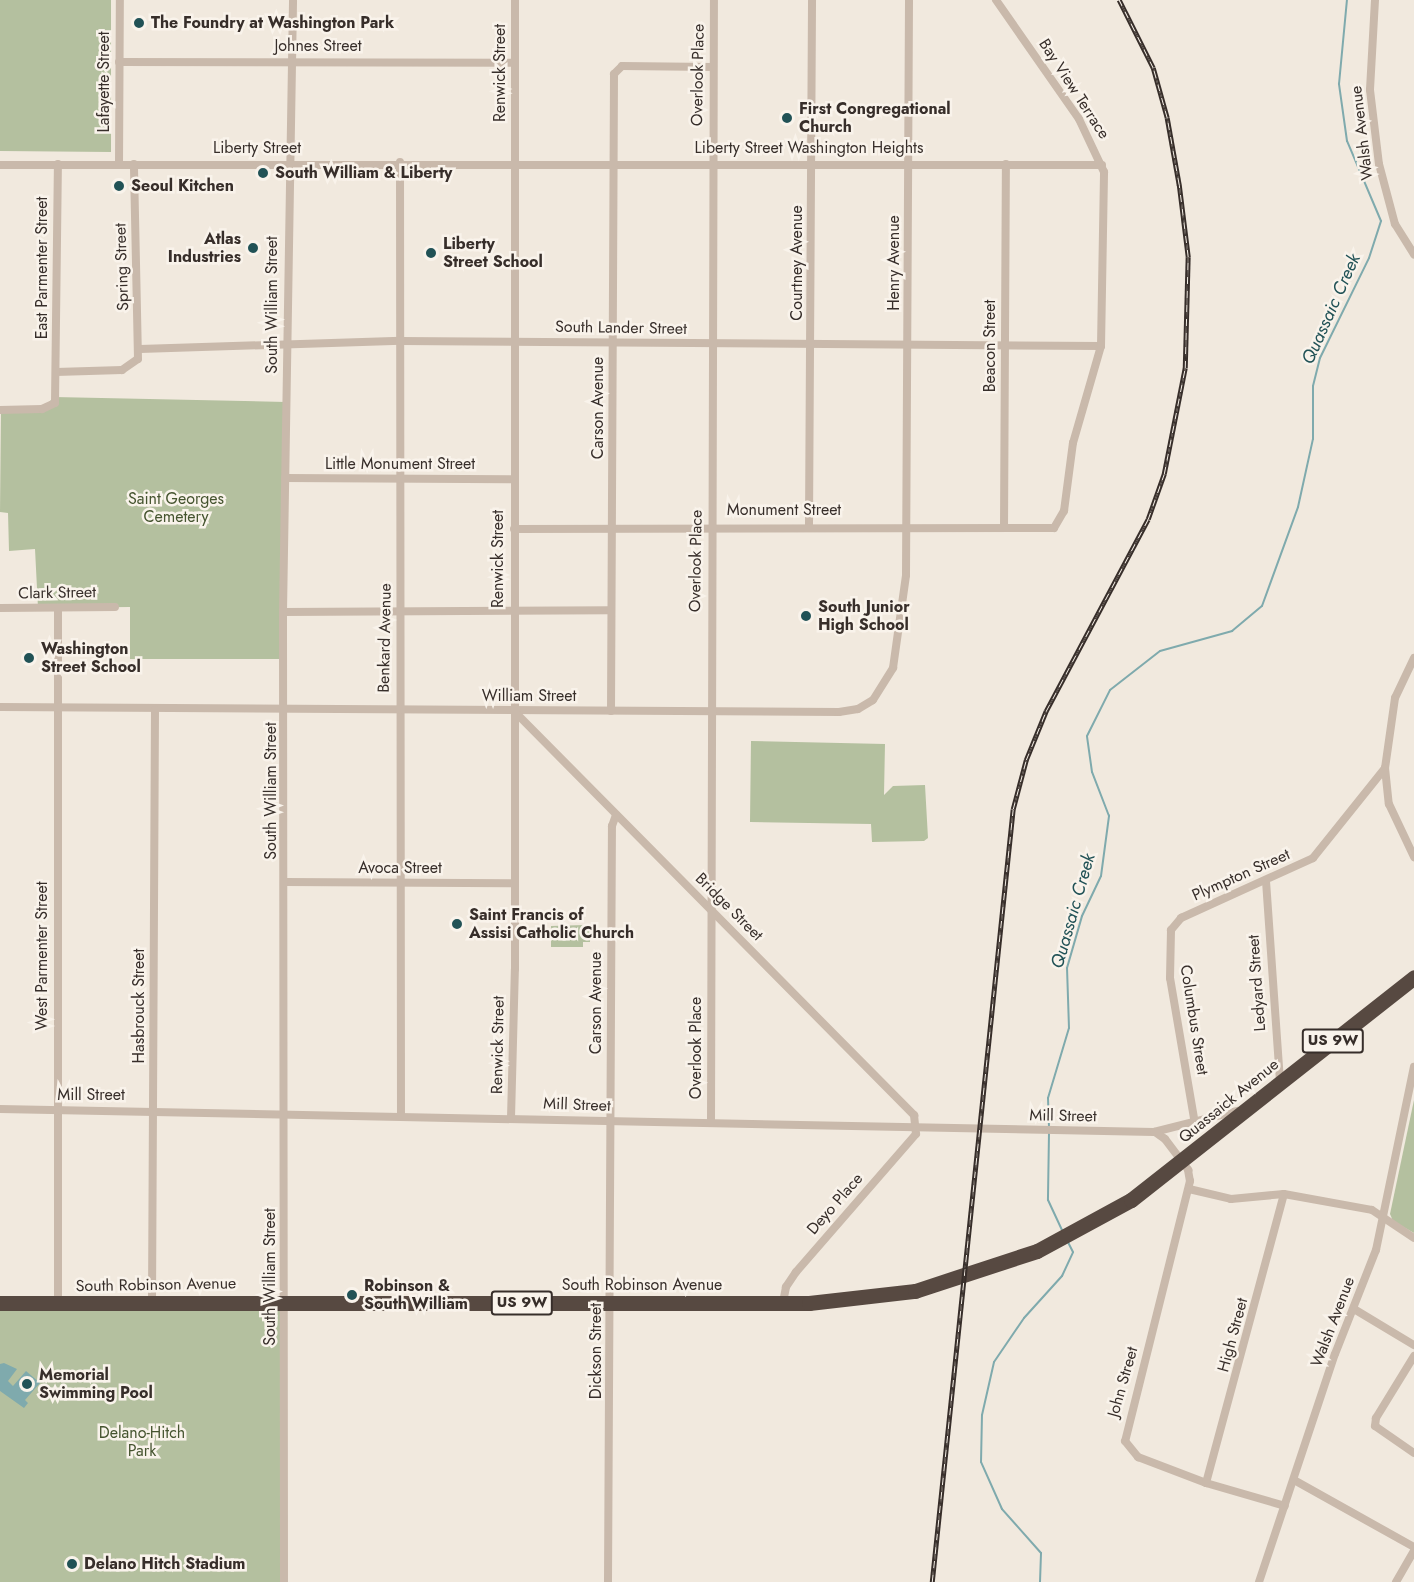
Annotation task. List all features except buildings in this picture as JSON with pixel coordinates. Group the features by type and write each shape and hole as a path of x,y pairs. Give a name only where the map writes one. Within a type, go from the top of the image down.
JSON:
{"highway":[{"name":"Quassaick Avenue","path":"1059,1241 1147,1189 1414,977"},
{"name":"South Robinson Avenue","path":"0,1303 284,1301 611,1304 853,1301 915,1291 993,1268 1059,1241"}],"street":[{"name":"Lafayette Street","path":"119,164 120,0"},
{"name":"South William Street","path":"284,1582 286,882 283,612 288,162 293,0"},
{"name":"Renwick Street","path":"511,1118 514,884 515,0"},
{"name":"Overlook Place","path":"711,1123 710,711 714,0"},
{"name":"Courtney Avenue","path":"809,525 812,0"},
{"name":"Henry Avenue","path":"906,525 909,0"},
{"name":"Bay View Terrace","path":"996,0 1079,119 1102,165 1106,193 1101,346 1073,443 1064,511 1054,528"},
{"name":"Walsh Avenue","path":"1375,0 1370,90 1379,164 1395,224 1414,254"},
{"name":"Johnes Street","path":"119,62 291,60 515,63"},
{"name":"Carson Avenue","path":"611,711 616,69 713,66"},
{"name":"Liberty Street","path":"0,165 288,162 515,163"},
{"name":"Benkard Avenue","path":"400,162 401,1115"},
{"name":"Liberty Street Washington Heights","path":"515,163 1102,165"},
{"name":"East Parmenter Street","path":"0,410 42,409 55,404 58,164"},
{"name":"Spring Street","path":"134,164 140,349"},
{"name":"Beacon Street","path":"1004,528 1006,164"},
{"name":"South Lander Street","path":"140,349 401,341 1101,346"},
{"path":"56,372 129,367 138,359 140,349"},
{"name":"Little Monument Street","path":"285,478 514,479"},
{"name":"Monument Street","path":"514,529 809,525 1054,528"},
{"name":"William Street","path":"0,707 399,711 839,712 858,709 879,695 893,668 903,606 906,525"},
{"name":"Clark Street","path":"0,608 115,607"},
{"name":"West Parmenter Street","path":"58,608 58,1304"},
{"path":"283,612 610,610"},
{"path":"1414,658 1395,698 1385,768 1389,804 1414,857"},
{"name":"Hasbrouck Street","path":"152,1302 155,710"},
{"name":"Bridge Street","path":"514,711 914,1115 918,1128"},
{"name":"Plympton Street","path":"1175,923 1291,871 1324,848 1365,789 1385,768"},
{"name":"Carson Avenue","path":"610,1120 612,826 616,815"},
{"name":"Ledyard Street","path":"1266,881 1280,1083"},
{"name":"Avoca Street","path":"286,882 514,884"},
{"name":"Columbus Street","path":"1175,923 1168,941 1170,978 1196,1124"},
{"name":"Walsh Avenue","path":"1262,1581 1285,1506 1384,1220 1414,1067"},
{"path":"1154,1132 1196,1124 1252,1106"},
{"name":"Mill Street","path":"0,1109 154,1110 1154,1132"},
{"name":"Dickson Street","path":"608,1582 610,1120"},
{"name":"Deyo Place","path":"783,1303 786,1287 796,1272 918,1128"},
{"path":"1154,1132 1165,1139 1183,1162"},
{"name":"John Street","path":"1183,1162 1190,1175 1189,1189 1125,1441 1138,1457 1206,1483 1285,1506"},
{"path":"1189,1189 1230,1199 1284,1194 1372,1210 1414,1238"},
{"name":"High Street","path":"1206,1483 1284,1194"},
{"path":"1354,1309 1414,1346"},
{"path":"1414,1356 1376,1418 1377,1429 1414,1453"},
{"path":"1294,1480 1414,1549 1396,1582"}],"green space":[{"path":"0,0 111,0 111,152 0,151"},
{"name":"Saint Georges Cemetery","path":"54,397 286,402 284,659 130,659 130,607 38,608 35,549 9,551 8,513 0,512 1,410 42,409"},
{"path":"751,741 885,744 884,795 893,786 925,785 928,838 924,841 872,842 871,824 750,822"},
{"path":"585,925 590,927 590,942 583,942 583,947 551,947 551,926"},
{"path":"1414,1100 1414,1233 1393,1221 1390,1214"},
{"name":"Delano-Hitch Park","path":"284,1301 283,1582 0,1582 0,1303"}],"water":[{"name":"Memorial Swimming Pool","path":"4,1363 17,1369 8,1381 13,1386 26,1371 40,1383 25,1400 28,1403 24,1408 0,1391 0,1364"}],"waterway":[{"name":"Quassaic Creek","path":"1049,1127 1048,1098 1069,1028 1067,968 1082,916 1101,876 1109,816 1092,772 1087,736 1110,690 1160,651 1232,631 1262,606 1298,507 1313,439 1313,386 1320,358 1369,258 1381,221 1347,141 1339,84 1347,0"},
{"name":"Quassaic Creek","path":"1049,1133 1048,1200 1063,1232"},
{"name":"Quassaic Creek","path":"1040,1582 1041,1553 1002,1509 981,1462 982,1415 994,1362 1024,1318 1062,1276 1073,1252 1068,1242"}],"railway":[{"path":"932,1582 1013,809 1026,760 1046,711 1148,519 1164,474 1185,368 1188,257 1179,185 1167,118 1153,68 1119,0"}],"place":[{"name":"The Foundry at Washington Park","path":"139,23"},
{"name":"First Congregational Church","path":"787,118"},
{"name":"South William & Liberty","path":"263,173"},
{"name":"Seoul Kitchen","path":"119,186"},
{"name":"Atlas Industries","path":"253,248"},
{"name":"Liberty Street School","path":"431,253"},
{"name":"South Junior High School","path":"806,616"},
{"name":"Washington Street School","path":"29,658"},
{"name":"Saint Francis of Assisi Catholic Church","path":"457,924"},
{"name":"Robinson & South William","path":"352,1295"},
{"name":"Memorial Swimming Pool","path":"27,1384"},
{"name":"Delano Hitch Stadium","path":"72,1564"}]}
